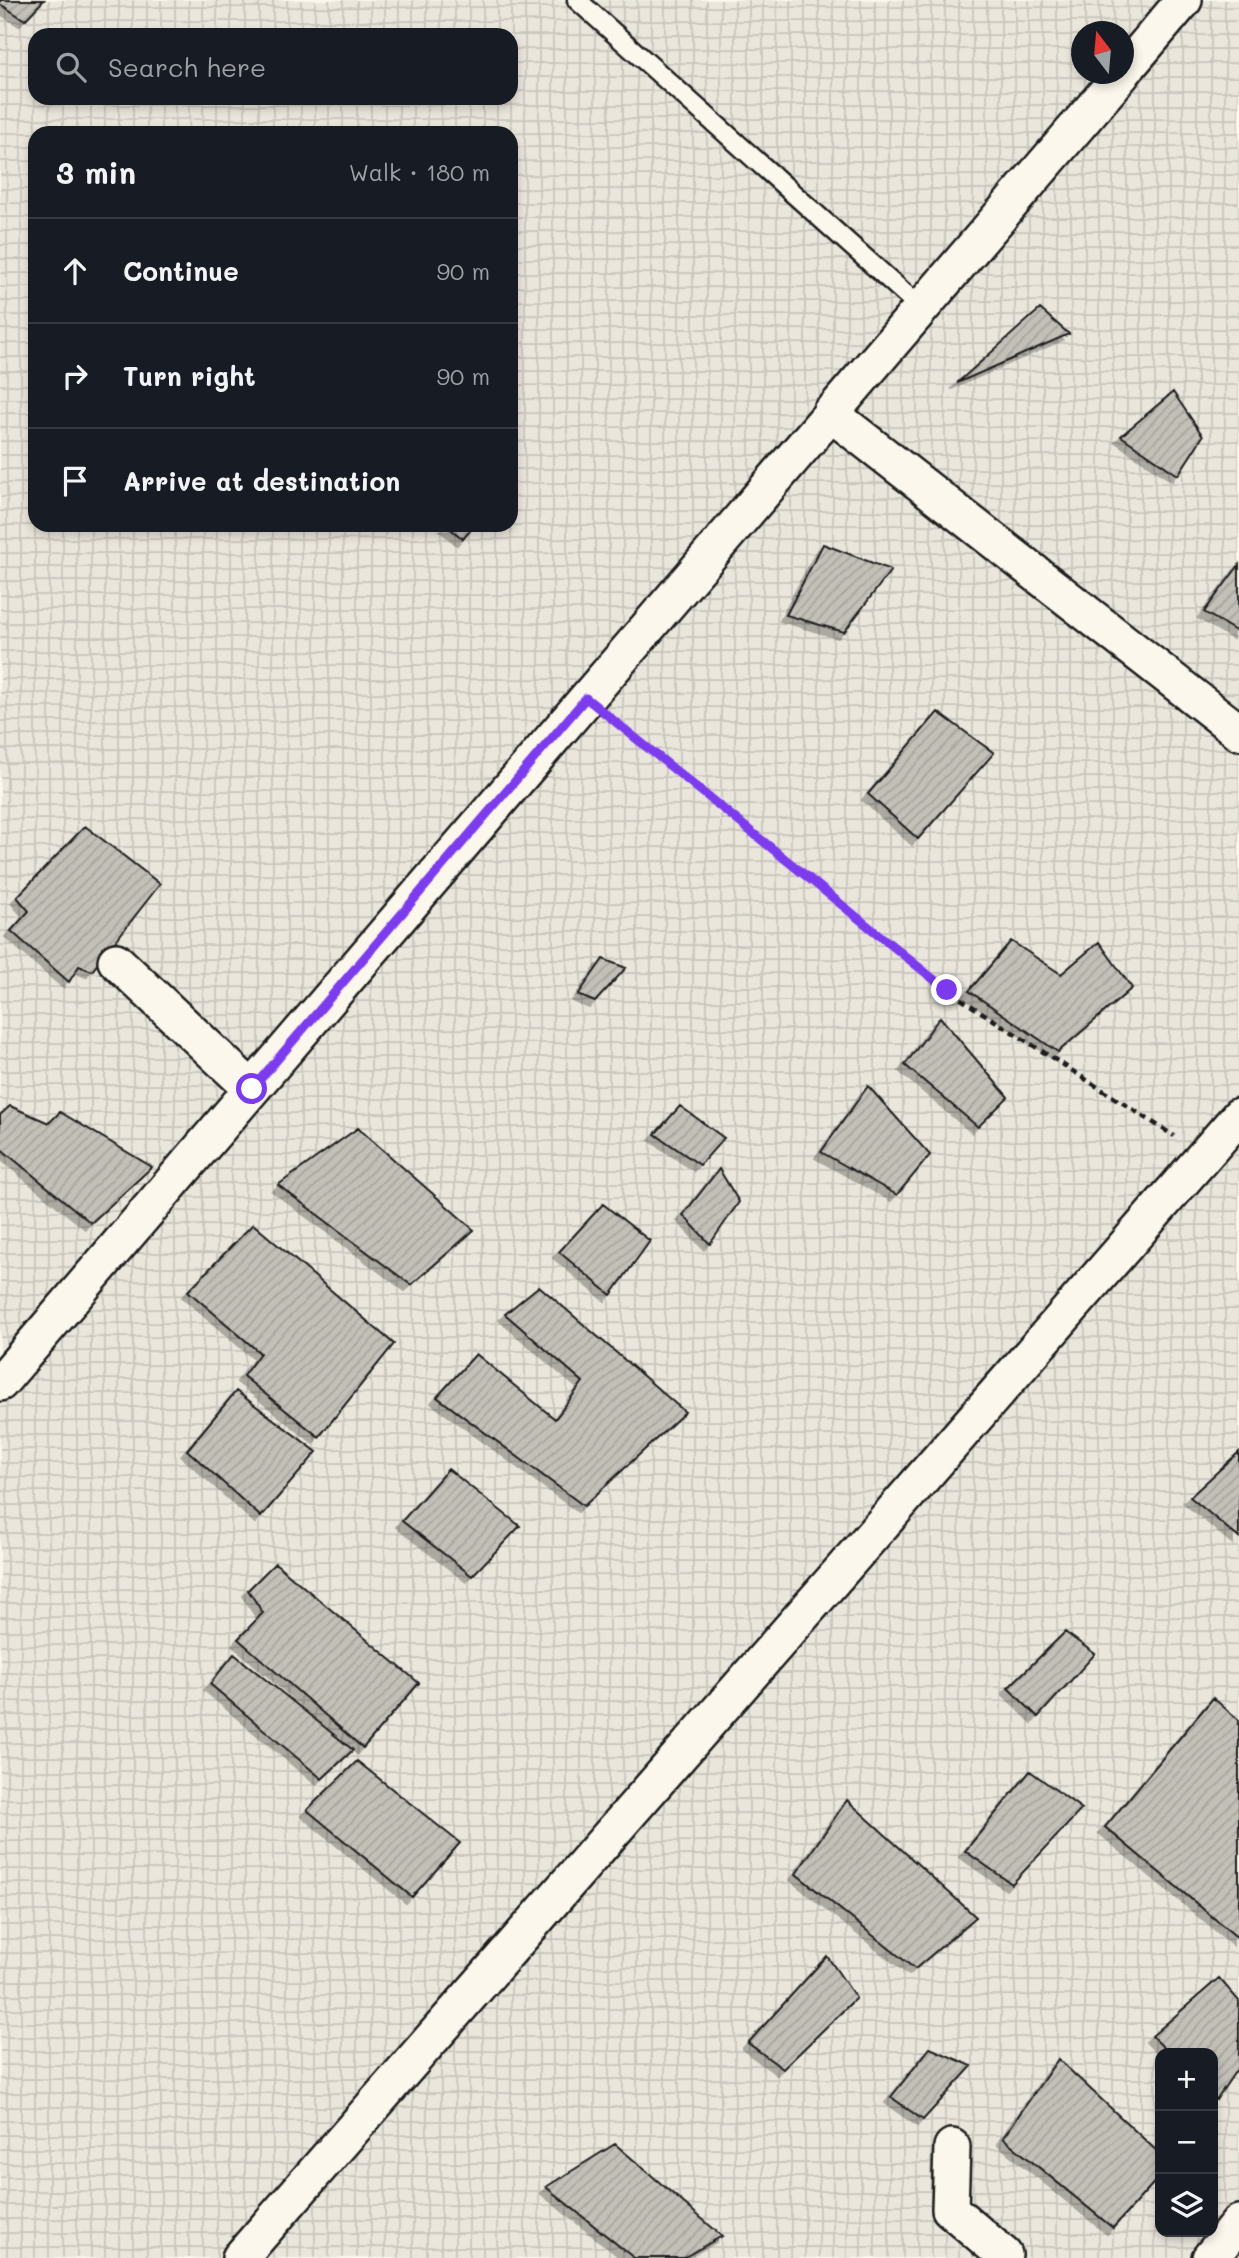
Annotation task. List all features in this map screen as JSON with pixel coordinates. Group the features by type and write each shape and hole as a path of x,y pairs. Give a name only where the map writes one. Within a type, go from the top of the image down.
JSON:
{"street":[{"path":"1134,59 1184,0"},
{"path":"0,1383 1113,84"},
{"path":"830,413 1239,732"},
{"path":"116,961 252,1089"},
{"path":"240,2258 1239,1116"},
{"path":"951,2147 950,2208 1004,2255 1002,2258"},
{"path":"1210,2258 1239,2223"}],"lane":[{"path":"577,0 922,309"}],"path":[{"path":"586,698 947,990 1204,1156"}],"shaded area":[{"path":"0,0 1239,0 1239,2258 0,2258"}],"building":[{"path":"0,0 44,0 25,20 0,4"},
{"path":"1040,309 1069,334 957,383"},
{"path":"1173,392 1203,436 1178,475 1121,436"},
{"path":"454,532 469,532 463,539"},
{"path":"823,544 891,570 844,632 786,615"},
{"path":"1239,565 1239,633 1204,612"},
{"path":"938,712 994,753 918,839 868,794"},
{"path":"85,826 160,884 92,971 79,966 69,982 11,931 29,911 17,897"},
{"path":"1011,941 1061,974 1099,942 1132,988 1058,1052 969,991"},
{"path":"603,959 626,968 595,1002 578,995"},
{"path":"940,1017 1008,1097 978,1127 905,1065"},
{"path":"868,1086 930,1155 897,1195 821,1152"},
{"path":"10,1106 49,1123 60,1112 152,1167 91,1223 0,1148 0,1115"},
{"path":"680,1106 724,1138 700,1165 655,1134"},
{"path":"358,1128 474,1230 411,1285 278,1185"},
{"path":"719,1169 739,1202 710,1244 683,1215"},
{"path":"603,1204 650,1241 611,1295 559,1252"},
{"path":"253,1224 394,1344 319,1437 243,1376 260,1353 188,1291"},
{"path":"539,1286 685,1412 584,1506 437,1397 476,1354 555,1419 583,1382 505,1314"},
{"path":"236,1391 317,1452 261,1517 187,1450"},
{"path":"1239,1452 1239,1538 1190,1497"},
{"path":"448,1469 520,1526 472,1576 402,1521"},
{"path":"275,1563 419,1683 363,1748 238,1639 263,1613 248,1590"},
{"path":"1065,1632 1095,1654 1038,1717 1008,1688"},
{"path":"234,1654 353,1750 322,1779 210,1684"},
{"path":"1213,1698 1239,1720 1239,1939 1105,1827"},
{"path":"357,1761 460,1843 412,1897 307,1810"},
{"path":"1030,1771 1082,1809 1012,1884 965,1851"},
{"path":"847,1800 976,1917 915,1969 796,1874"},
{"path":"827,1956 856,1998 783,2069 748,2043"},
{"path":"1219,1978 1239,2001 1239,2066 1218,2097 1218,2048 1164,2048 1152,2036"},
{"path":"930,2048 972,2066 923,2120 891,2097"},
{"path":"1058,2059 1155,2149 1155,2182 1113,2228 1003,2138"},
{"path":"615,2144 722,2236 683,2258 634,2258 546,2187"}],"route":[{"path":"252,1089 586,698 947,990"}]}
